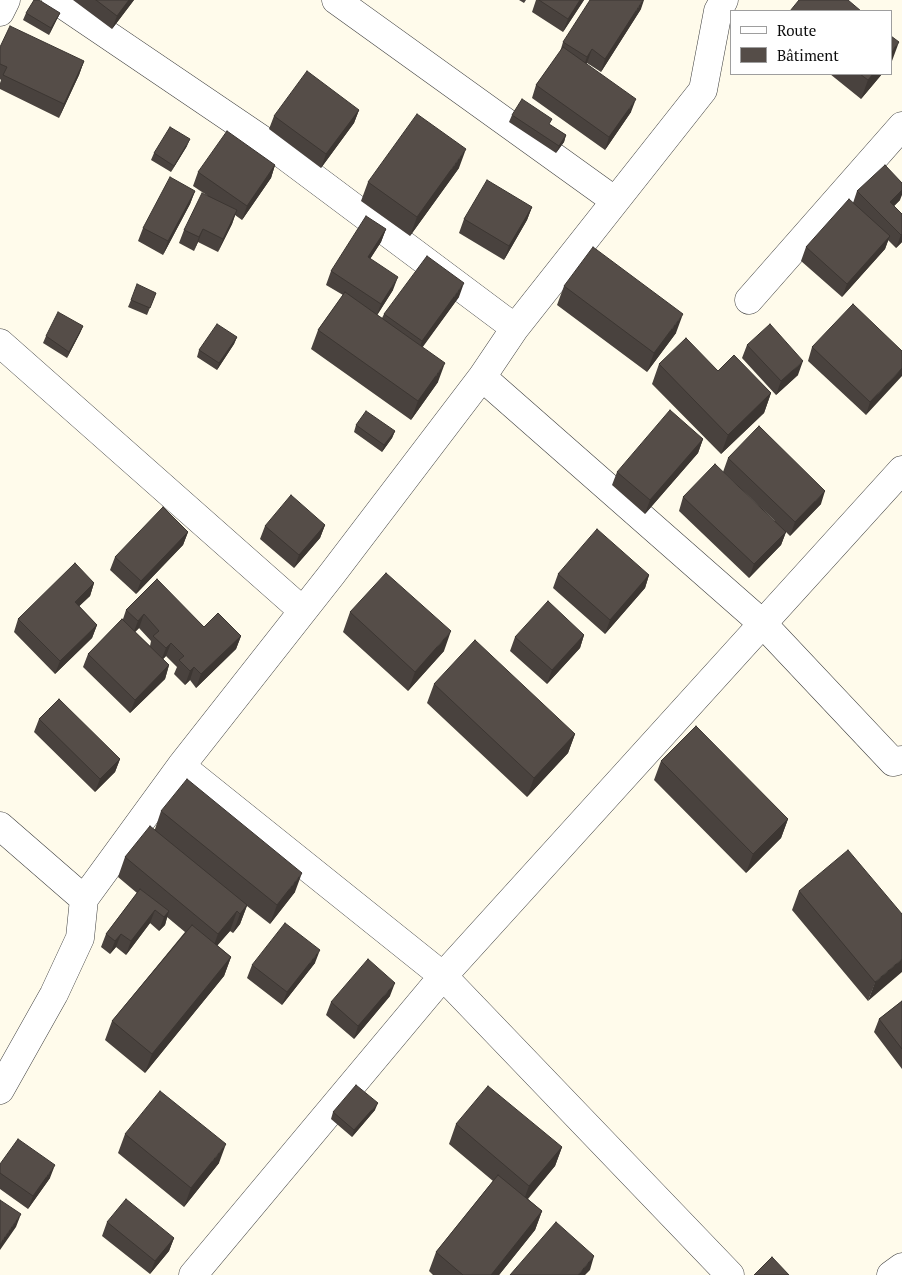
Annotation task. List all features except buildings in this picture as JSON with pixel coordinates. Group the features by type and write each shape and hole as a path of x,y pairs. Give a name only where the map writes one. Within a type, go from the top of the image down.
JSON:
{"street":[{"path":"0,12 6,0"},
{"path":"56,0 273,147 515,328"},
{"path":"336,0 614,200"},
{"path":"0,1090 54,994 80,938 84,899 181,766 303,611 482,377 515,328 702,90 715,4"},
{"path":"749,300 902,126"},
{"path":"0,342 303,611"},
{"path":"482,377 763,624 893,762 902,760"},
{"path":"193,1275 443,976 902,470"},
{"path":"181,766 443,976 730,1275"},
{"path":"0,826 84,899"},
{"path":"891,1275 902,1267"}]}
